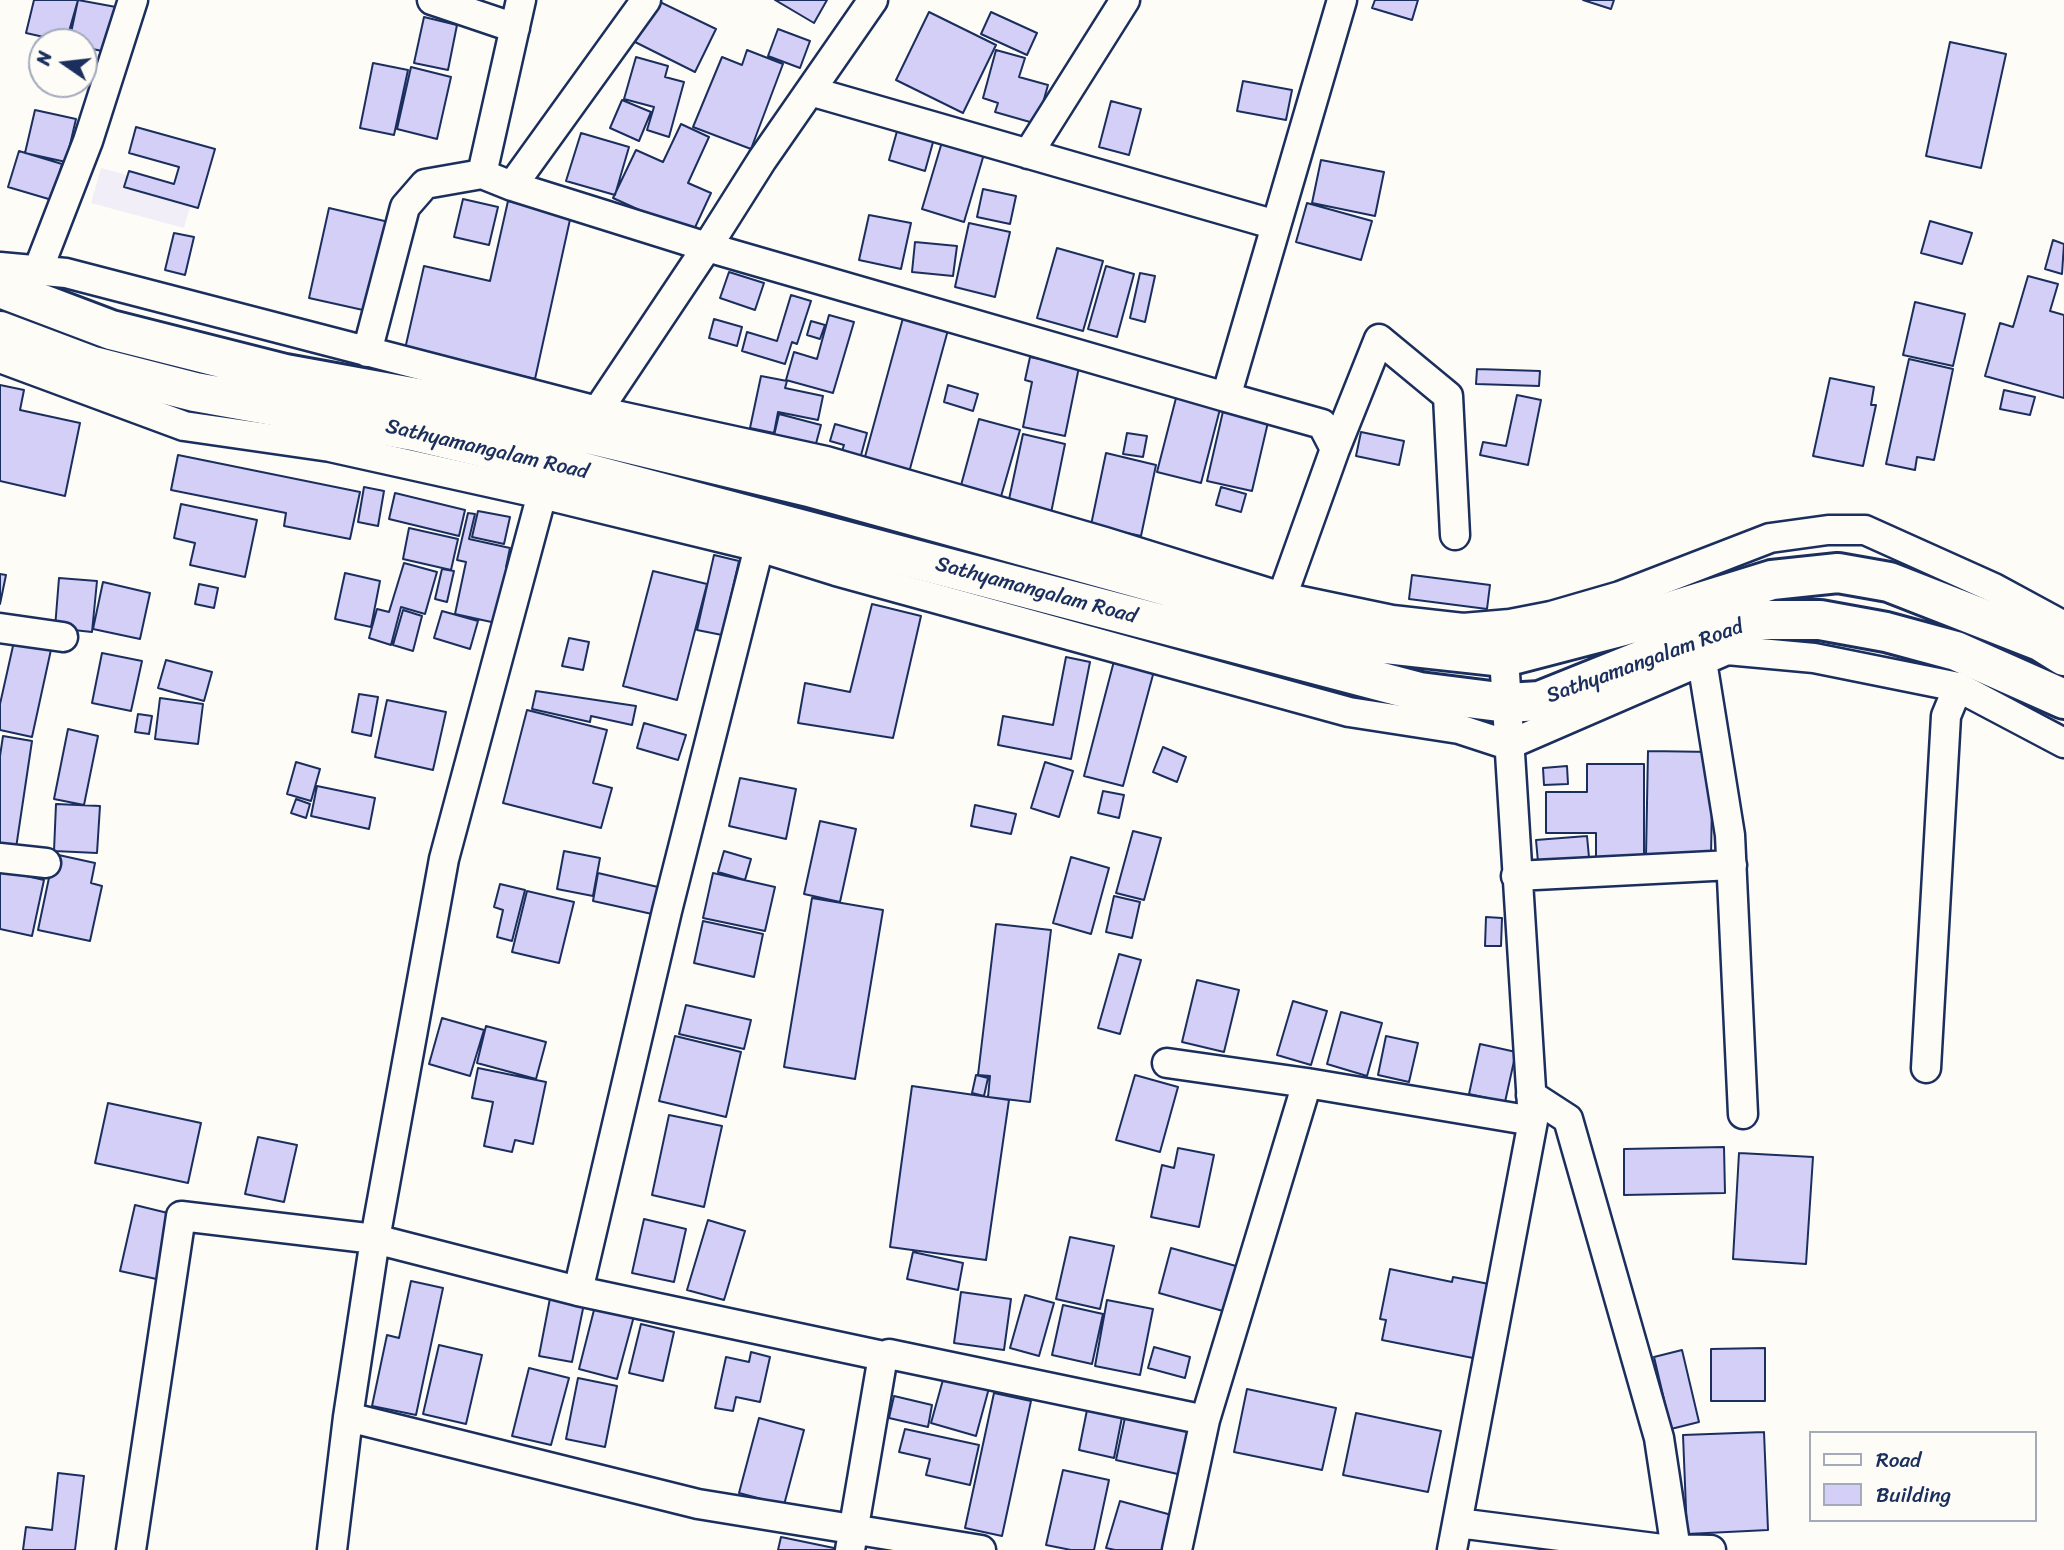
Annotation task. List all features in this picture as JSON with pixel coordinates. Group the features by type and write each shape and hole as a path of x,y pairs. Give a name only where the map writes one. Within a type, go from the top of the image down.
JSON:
{"highway":[{"path":"0,288 111,330 285,374 505,414 590,422 809,487 1368,642 1504,657 1623,626 1772,580 1838,573 1889,582 2040,641 2064,656"},
{"name":"Sathyamangalam Road","path":"0,331 93,366 195,392 413,431 552,480 1420,692 1507,703 1540,701 1707,634 1761,620 1820,620 1886,632 1956,651 2064,699"}],"street":[{"path":"38,270 88,141 133,0"},
{"path":"432,0 515,28"},
{"path":"482,174 521,0"},
{"path":"512,186 646,0"},
{"path":"332,1550 348,1417 375,1239 444,859 552,480 762,160 873,0"},
{"path":"1028,153 1125,0"},
{"path":"1226,397 1342,0"},
{"path":"810,91 1276,225"},
{"path":"367,352 405,207 425,184 482,174 512,186 707,247 1322,424 1335,449"},
{"path":"0,267 66,272 367,352 590,422 826,460 1282,597 1392,620 1463,628 1510,624 1551,616 1620,596 1770,538 1828,530 1865,530 1994,588 2064,626"},
{"path":"1282,597 1335,449 1379,339 1448,397 1455,535"},
{"path":"0,358 184,426 552,480 836,571 1349,712 1459,729 1508,746 1727,650 1814,658 1958,687 2064,743"},
{"path":"578,1291 663,925 759,547"},
{"path":"0,628 63,638"},
{"path":"1504,657 1532,1108 1455,1536 1711,1550"},
{"path":"1702,661 1730,835 1742,1114"},
{"path":"1926,1068 1946,716 1958,687"},
{"path":"0,858 46,863"},
{"path":"1516,876 1732,865"},
{"path":"1167,1063 1307,1083 1532,1108 1568,1119 1659,1438 1669,1549"},
{"path":"1177,1550 1205,1420 1307,1083"},
{"path":"131,1550 181,1216 375,1239 578,1291 883,1356 889,1354 1205,1420"},
{"path":"852,1540 883,1356"},
{"path":"348,1417 852,1540 981,1550"}],"shaded area":[{"path":"101,168 194,193 184,228 91,203"}],"building":[{"path":"34,0 78,0 70,28 28,28 26,33"},
{"path":"78,0 116,7 106,52 98,50 98,28 72,28"},
{"path":"656,0 716,29 695,72 635,42"},
{"path":"775,0 827,0 814,23"},
{"path":"1375,0 1418,0 1412,20 1372,8"},
{"path":"1583,0 1614,0 1611,9"},
{"path":"929,12 996,45 963,113 896,80"},
{"path":"991,12 1037,33 1027,55 981,34"},
{"path":"424,17 457,25 448,70 414,63"},
{"path":"778,29 810,41 800,68 768,56"},
{"path":"1950,42 2006,54 1981,168 1926,156"},
{"path":"747,50 783,64 751,149 693,127 722,57 742,65"},
{"path":"996,50 1025,58 1019,77 1048,85 1037,124 995,112 998,103 983,98"},
{"path":"636,57 668,66 665,77 684,82 669,137 647,130 654,107 624,99"},
{"path":"373,63 408,70 394,135 360,128"},
{"path":"411,67 451,77 437,139 397,129"},
{"path":"1243,81 1292,90 1286,120 1237,111"},
{"path":"622,100 651,112 639,141 610,128"},
{"path":"1111,101 1141,109 1129,155 1099,147"},
{"path":"35,110 76,119 66,162 25,153"},
{"path":"681,124 709,137 688,183 711,193 692,234 613,198 636,150 663,162"},
{"path":"899,124 935,135 925,171 889,160"},
{"path":"136,127 215,149 198,208 124,187 129,171 174,184 179,167 129,153"},
{"path":"581,133 629,147 615,195 566,181"},
{"path":"942,142 984,154 964,222 922,209"},
{"path":"19,151 62,164 52,200 8,187"},
{"path":"1321,160 1384,172 1375,216 1312,203"},
{"path":"983,189 1016,196 1010,224 977,217"},
{"path":"463,199 498,207 489,245 454,237"},
{"path":"508,201 571,215 535,379 405,349 424,266 490,281"},
{"path":"1307,203 1372,221 1361,260 1296,242"},
{"path":"329,208 393,223 372,312 309,298"},
{"path":"869,215 911,223 901,269 859,260"},
{"path":"1930,221 1972,233 1962,264 1921,253"},
{"path":"969,223 1010,232 995,297 955,287"},
{"path":"174,233 194,237 185,275 165,270"},
{"path":"2053,240 2064,244 2062,274 2045,269"},
{"path":"915,242 957,246 953,276 912,272"},
{"path":"1057,248 1103,261 1083,331 1037,318"},
{"path":"1106,266 1134,274 1117,337 1088,329"},
{"path":"729,272 764,283 755,310 720,298"},
{"path":"1140,273 1155,276 1145,322 1130,318"},
{"path":"2028,276 2058,284 2050,311 2064,315 2064,398 1985,376 2000,323 2013,327"},
{"path":"791,295 811,301 797,344 792,342 785,364 742,351 747,332 777,341"},
{"path":"1915,302 1965,314 1953,366 1903,355"},
{"path":"829,315 854,322 833,393 786,380 794,352 817,359"},
{"path":"903,318 948,330 908,476 863,464"},
{"path":"714,319 742,327 737,346 709,338"},
{"path":"811,321 825,325 820,339 807,335"},
{"path":"1030,357 1079,367 1065,436 1023,427 1032,382 1025,380"},
{"path":"1909,359 1953,369 1934,460 1917,457 1915,470 1886,464"},
{"path":"1477,369 1540,371 1539,386 1476,384"},
{"path":"761,376 787,381 785,388 823,396 818,420 778,412 774,433 750,428"},
{"path":"1830,378 1874,387 1871,405 1876,405 1863,466 1813,456"},
{"path":"0,385 24,390 20,410 80,423 65,496 0,481"},
{"path":"948,385 978,394 973,411 944,402"},
{"path":"2004,390 2035,397 2030,415 2000,409"},
{"path":"1517,395 1541,400 1528,465 1480,455 1483,442 1506,446"},
{"path":"1176,398 1220,409 1201,483 1157,472"},
{"path":"1224,407 1269,418 1252,491 1207,481"},
{"path":"779,414 821,425 814,451 773,440"},
{"path":"979,419 1020,430 1000,500 960,489"},
{"path":"835,424 867,433 860,459 841,454 844,445 830,441"},
{"path":"1361,432 1404,441 1399,465 1356,456"},
{"path":"1127,433 1147,436 1143,457 1123,454"},
{"path":"1023,434 1065,444 1051,513 1008,504"},
{"path":"1106,453 1156,465 1141,536 1091,525"},
{"path":"178,455 360,492 350,539 284,526 286,513 171,490"},
{"path":"364,487 384,491 378,526 358,522"},
{"path":"1221,487 1246,494 1241,512 1216,505"},
{"path":"395,493 465,510 459,536 389,519"},
{"path":"181,504 257,520 245,577 190,565 195,543 174,538"},
{"path":"478,511 510,517 504,544 472,537"},
{"path":"468,513 475,514 469,539 510,548 496,623 455,614 466,562 457,560"},
{"path":"409,528 458,539 451,570 403,559"},
{"path":"714,555 739,561 722,635 697,630"},
{"path":"404,563 437,572 425,614 401,607 391,645 369,638 377,609 389,612"},
{"path":"442,569 454,571 447,602 435,599"},
{"path":"653,571 707,584 677,700 623,686"},
{"path":"345,573 380,581 371,627 335,619"},
{"path":"0,574 6,575 0,604"},
{"path":"1412,575 1490,585 1487,609 1409,599"},
{"path":"59,578 97,581 92,632 55,628"},
{"path":"103,582 150,593 140,639 93,629"},
{"path":"199,584 218,588 214,608 195,604"},
{"path":"872,604 921,616 893,738 798,723 805,683 850,692"},
{"path":"403,610 422,616 413,651 393,645"},
{"path":"442,611 478,621 470,649 434,638"},
{"path":"15,637 52,645 32,737 0,730 0,704"},
{"path":"569,638 589,642 583,670 562,666"},
{"path":"102,653 142,661 131,711 92,703"},
{"path":"1066,657 1090,662 1071,759 998,745 1003,716 1053,725"},
{"path":"166,660 212,672 204,701 158,688"},
{"path":"1114,661 1154,671 1123,786 1084,776"},
{"path":"536,691 636,706 632,725 591,716 590,722 532,709"},
{"path":"359,694 378,697 371,736 352,732"},
{"path":"160,698 203,704 198,744 155,739"},
{"path":"387,700 446,712 433,770 375,757"},
{"path":"527,710 607,730 593,783 612,788 601,828 503,803"},
{"path":"138,714 152,716 149,734 135,732"},
{"path":"644,723 686,735 678,760 637,748"},
{"path":"68,729 98,736 84,805 54,799"},
{"path":"3,736 32,741 16,848 0,845 0,756"},
{"path":"1163,747 1186,757 1177,782 1153,772"},
{"path":"1648,751 1713,752 1711,856 1646,856"},
{"path":"296,762 320,769 311,801 287,794"},
{"path":"1045,762 1073,771 1059,817 1031,808"},
{"path":"1587,764 1644,764 1644,863 1596,863 1596,833 1546,833 1546,792 1587,792"},
{"path":"1567,766 1568,784 1544,785 1543,768"},
{"path":"740,778 796,789 786,839 729,826"},
{"path":"317,786 375,798 369,829 311,816"},
{"path":"1103,791 1124,795 1119,818 1098,813"},
{"path":"296,799 310,804 306,818 291,813"},
{"path":"56,804 100,806 97,853 54,851"},
{"path":"975,805 1016,814 1011,834 971,826"},
{"path":"820,821 856,829 840,902 804,894"},
{"path":"1133,831 1161,838 1144,900 1116,893"},
{"path":"1587,836 1590,868 1539,873 1536,840"},
{"path":"564,851 600,858 593,896 557,889"},
{"path":"724,851 751,859 745,880 718,872"},
{"path":"54,854 95,863 91,883 102,886 90,941 38,930"},
{"path":"1071,857 1109,868 1091,934 1053,923"},
{"path":"0,870 44,880 32,936 0,929"},
{"path":"598,873 658,887 652,914 593,901"},
{"path":"713,873 775,887 765,931 703,918"},
{"path":"500,884 525,890 512,941 497,937 503,910 494,907"},
{"path":"527,891 574,902 559,963 512,952"},
{"path":"1114,896 1140,902 1132,938 1106,932"},
{"path":"812,898 883,910 855,1079 784,1067"},
{"path":"1486,917 1502,918 1501,946 1485,946"},
{"path":"703,921 763,934 754,977 694,963"},
{"path":"996,924 1051,930 1030,1102 988,1097 990,1076 978,1075"},
{"path":"1119,954 1141,960 1120,1034 1098,1028"},
{"path":"1197,980 1239,990 1224,1052 1182,1042"},
{"path":"1293,1001 1327,1011 1311,1065 1277,1055"},
{"path":"686,1005 751,1020 744,1049 679,1034"},
{"path":"1341,1012 1382,1023 1367,1076 1327,1064"},
{"path":"442,1018 484,1030 470,1076 429,1064"},
{"path":"486,1026 546,1042 536,1079 477,1063"},
{"path":"675,1036 741,1052 726,1117 659,1101"},
{"path":"1386,1036 1418,1043 1409,1082 1378,1075"},
{"path":"1480,1044 1516,1052 1505,1102 1469,1094"},
{"path":"478,1068 546,1082 533,1144 515,1140 512,1152 484,1146 493,1102 472,1098"},
{"path":"976,1075 988,1078 984,1096 972,1093"},
{"path":"1135,1075 1178,1087 1160,1152 1116,1140"},
{"path":"912,1086 1009,1100 986,1260 890,1247"},
{"path":"108,1103 201,1123 188,1183 95,1163"},
{"path":"669,1115 722,1126 704,1207 652,1195"},
{"path":"258,1137 297,1145 284,1202 245,1194"},
{"path":"1724,1147 1725,1193 1624,1195 1624,1149"},
{"path":"1178,1148 1214,1155 1199,1227 1151,1217 1162,1165 1174,1168"},
{"path":"1739,1153 1813,1157 1806,1264 1733,1259"},
{"path":"135,1205 176,1215 161,1280 120,1271"},
{"path":"644,1219 686,1229 674,1282 632,1273"},
{"path":"708,1220 745,1231 724,1300 687,1290"},
{"path":"1070,1237 1114,1246 1100,1309 1056,1299"},
{"path":"1171,1248 1236,1266 1223,1311 1159,1293"},
{"path":"913,1252 963,1263 958,1290 907,1279"},
{"path":"1390,1269 1452,1282 1453,1277 1489,1284 1473,1358 1382,1340 1386,1320 1380,1319"},
{"path":"411,1281 443,1288 416,1415 372,1406 387,1335 399,1338"},
{"path":"961,1292 1011,1299 1004,1350 954,1343"},
{"path":"551,1293 585,1299 572,1362 539,1356"},
{"path":"1025,1295 1054,1303 1039,1356 1010,1348"},
{"path":"1107,1300 1153,1309 1140,1375 1095,1366"},
{"path":"1063,1305 1103,1314 1092,1364 1052,1355"},
{"path":"595,1306 634,1316 617,1379 579,1369"},
{"path":"641,1324 674,1332 663,1381 629,1373"},
{"path":"439,1345 482,1355 466,1424 423,1414"},
{"path":"1154,1347 1190,1357 1185,1378 1148,1368"},
{"path":"1765,1348 1765,1401 1711,1401 1711,1349"},
{"path":"1682,1350 1699,1422 1671,1429 1654,1357"},
{"path":"751,1352 770,1357 760,1402 736,1397 733,1411 715,1408 726,1357 749,1362"},
{"path":"529,1368 569,1378 551,1445 512,1436"},
{"path":"944,1376 989,1388 976,1436 931,1423"},
{"path":"578,1378 617,1386 605,1447 566,1439"},
{"path":"1247,1389 1336,1408 1322,1470 1234,1452"},
{"path":"994,1393 1031,1401 1002,1536 965,1528"},
{"path":"894,1396 932,1405 928,1427 889,1418"},
{"path":"1089,1400 1124,1407 1114,1458 1079,1450"},
{"path":"1127,1408 1194,1422 1182,1475 1116,1460"},
{"path":"1356,1413 1441,1431 1428,1492 1343,1475"},
{"path":"759,1418 804,1430 784,1505 739,1493"},
{"path":"905,1429 979,1445 970,1485 926,1475 930,1459 899,1452"},
{"path":"1764,1432 1768,1530 1687,1534 1683,1435"},
{"path":"1063,1470 1109,1480 1094,1550 1071,1550 1046,1545"},
{"path":"58,1473 84,1476 75,1550 23,1550 26,1527 52,1530"},
{"path":"1120,1501 1179,1517 1170,1550 1106,1548"},
{"path":"781,1537 834,1548 778,1550"}]}
